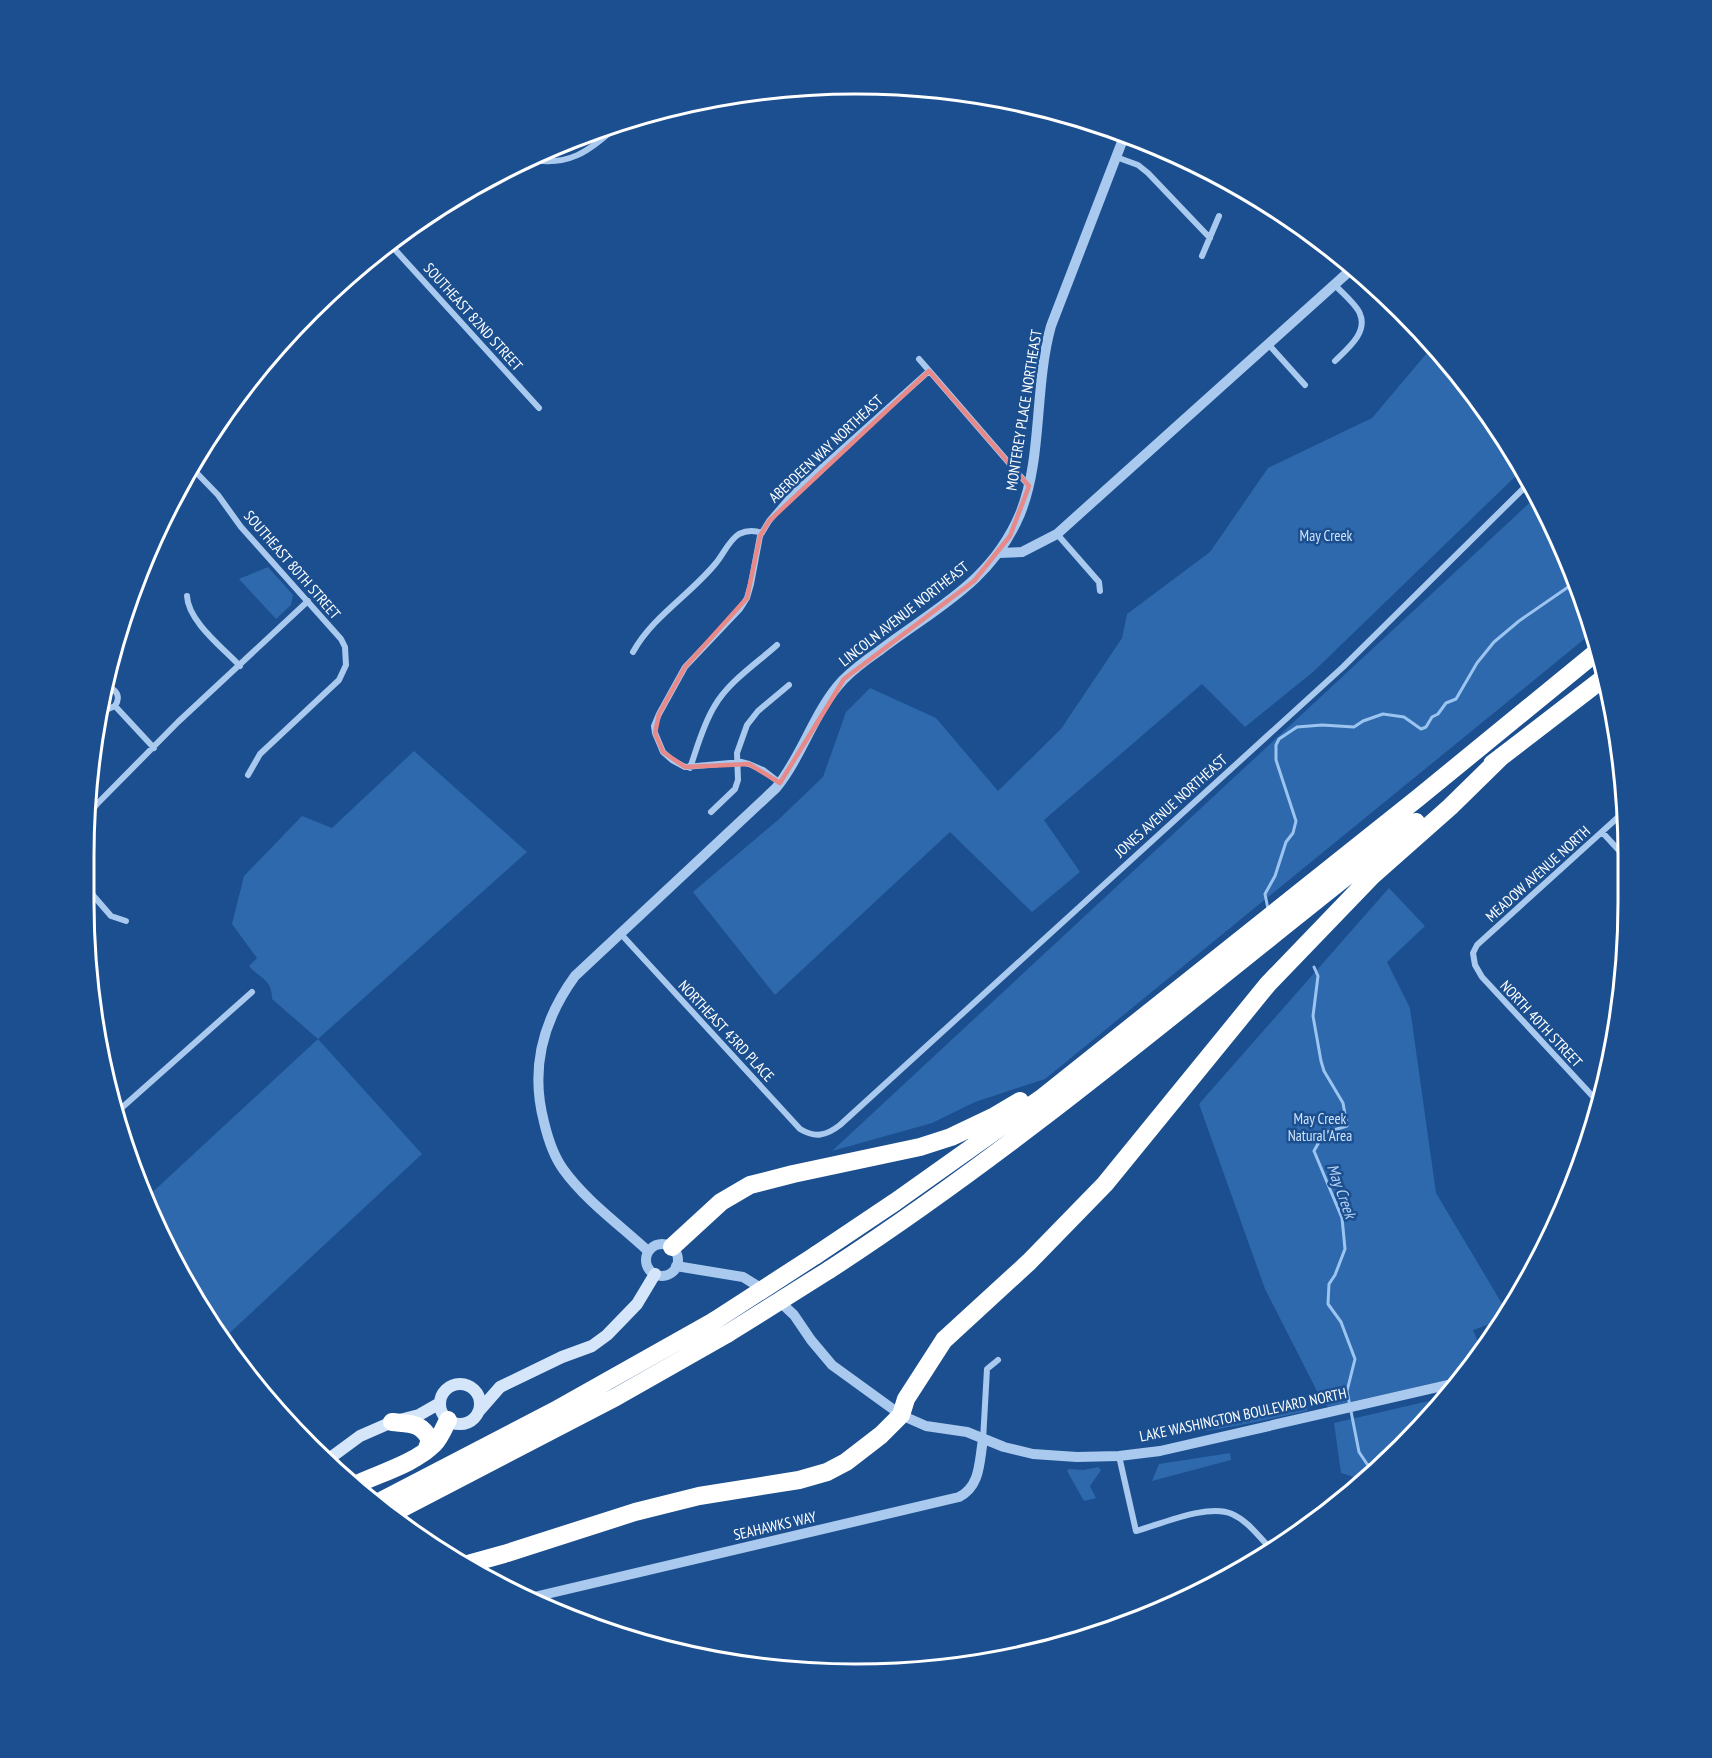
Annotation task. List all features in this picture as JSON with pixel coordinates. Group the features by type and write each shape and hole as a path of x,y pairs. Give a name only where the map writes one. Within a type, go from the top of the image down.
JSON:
{"highway":[{"path":"398,1510 586,1413 727,1334 905,1220 1032,1128 1228,960 1319,886 1418,798 1591,656"},
{"path":"1319,886 1502,756 1597,683"},
{"path":"476,1562 635,1512 699,1496 799,1480 827,1472 846,1462 881,1436 901,1415 906,1399 944,1340 1029,1262 1105,1184 1268,984 1372,876 1450,807 1502,756"},
{"path":"672,1247 721,1202 750,1185 909,1150 951,1137 993,1117 1111,1035 1228,960"},
{"path":"384,1499 554,1411 714,1321 896,1202 1006,1124 1159,1005"},
{"path":"362,1482 416,1458 426,1451 436,1442 447,1418"},
{"path":"392,1422 416,1424 426,1430 430,1440 426,1451"}],"main road":[{"path":"500,1387 476,1416 466,1423 453,1423 447,1418 440,1403 441,1397 450,1387 462,1384 473,1389 500,1387 562,1357 592,1346 637,1304 655,1274"},
{"path":"473,1389 480,1399 479,1411"},
{"path":"334,1455 360,1436 392,1422 418,1415 440,1403"},
{"path":"418,1415 447,1418"}],"street":[{"path":"543,162 565,159 585,152 604,137"},
{"name":"MONTEREY PLACE NORTHEAST","path":"999,553 1010,536 1029,486 1048,339 1122,143"},
{"path":"1116,157 1138,165 1148,172 1210,238"},
{"path":"1202,256 1219,216"},
{"name":"SOUTHEAST 82ND STREET","path":"395,250 539,408"},
{"path":"999,553 1022,552 1057,534 1346,274"},
{"path":"1335,285 1360,313 1361,324 1356,341 1335,361"},
{"path":"1269,345 1305,385"},
{"path":"919,359 1029,486"},
{"name":"ABERDEEN WAY NORTHEAST","path":"690,768 672,760 663,752 654,726 664,703 685,667 740,609 747,598 762,533 793,494 929,371"},
{"name":"SOUTHEAST 80TH STREET","path":"198,474 219,495 241,527 341,639 345,647 344,674 260,754 248,775"},
{"name":"JONES AVENUE NORTHEAST","path":"820,1136 840,1125 1343,667 1523,489"},
{"path":"633,652 649,627 703,578 734,538 747,531 762,533"},
{"path":"1057,534 1099,582 1100,591"},
{"name":"LINCOLN AVENUE NORTHEAST","path":"648,1251 591,1199 563,1169 554,1155 540,1110 537,1084 542,1041 556,1005 575,976 780,783 828,699 844,679 891,641 974,581 999,553"},
{"path":"187,597 187,605 196,620 240,666"},
{"path":"96,807 204,699 308,601"},
{"path":"777,645 719,699 709,715 690,768 737,763 749,764 780,783"},
{"path":"711,812 735,789 738,780 737,763 740,743 747,725 758,711 789,685"},
{"path":"109,709 115,706 118,699 117,692 113,689"},
{"path":"115,706 154,748"},
{"name":"MEADOW AVENUE NORTH","path":"1473,958 1477,945 1617,819"},
{"path":"1602,832 1618,849"},
{"path":"94,896 111,916 126,921"},
{"name":"NORTHEAST 43RD PLACE","path":"620,933 800,1129 814,1136 820,1136"},
{"name":"NORTH 40TH STREET","path":"1473,958 1482,977 1509,1009 1593,1096"},
{"path":"123,1107 252,992"},
{"path":"656,1244 672,1247 677,1256 676,1266 670,1274 660,1276 655,1274 646,1262 648,1251 656,1244"},
{"name":"LAKE WASHINGTON BOULEVARD NORTH","path":"676,1266 743,1277 775,1297 794,1315 832,1365 901,1415 927,1426 967,1432 1004,1447 1034,1454 1077,1457 1119,1456 1160,1451 1444,1386"},
{"path":"983,1440 987,1369 998,1359"},
{"name":"SEAHAWKS WAY","path":"541,1595 959,1497 971,1488 977,1478 983,1440"},
{"path":"1119,1456 1136,1531 1219,1510 1242,1520 1265,1543"}],"highlighted area":[{"path":"929,371 1029,486 1010,536 974,581 844,679 780,783 749,764 685,767 663,752 655,733 659,714 685,667 747,598 760,536 769,521"}],"green space":[{"name":"May Creek","path":"1427,352 1460,392 1516,476 1313,672 1245,727 1202,684 1044,820 1080,872 1032,912 950,832 775,995 693,892 778,820 823,777 846,712 870,688 936,718 998,791 1061,729 1122,638 1127,614 1210,552 1268,468 1372,418"},
{"path":"1530,503 1560,565 1585,638 1045,1079 975,1102 932,1123 832,1151"},
{"path":"268,567 293,595 291,605 276,619 239,579"},
{"path":"414,751 527,852 318,1039 272,999 268,983 249,966 257,958 232,924 244,876 302,816 332,828"},
{"name":"May Creek Natural Area","path":"1389,888 1425,926 1387,962 1410,1008 1436,1193 1502,1304 1490,1324 1473,1330 1478,1341 1449,1380 1328,1407 1320,1397 1265,1289 1199,1104"},
{"path":"318,1039 422,1154 229,1333 197,1283 173,1239 152,1193"},
{"path":"1432,1400 1355,1477 1341,1473 1334,1423"},
{"path":"1308,1406 1307,1411 1206,1431 1206,1430"},
{"path":"1230,1453 1231,1460 1152,1481 1159,1464"},
{"path":"1098,1467 1101,1470 1090,1486 1096,1498 1084,1501 1067,1471"}],"waterway":[{"name":"May Creek","path":"1268,909 1265,894 1275,876 1286,842 1293,833 1296,821 1276,760 1276,745 1279,739 1297,727 1322,725 1354,727 1383,714 1404,717 1421,729 1426,727 1446,703 1456,699 1477,663 1494,642 1519,621 1568,587"},
{"name":"May Creek","path":"1314,967 1318,976 1313,1016 1321,1061 1324,1071 1343,1103 1347,1126 1324,1133 1314,1151 1342,1218 1345,1249 1329,1284 1328,1304 1341,1322 1355,1359 1347,1391 1359,1452 1368,1465"}]}
